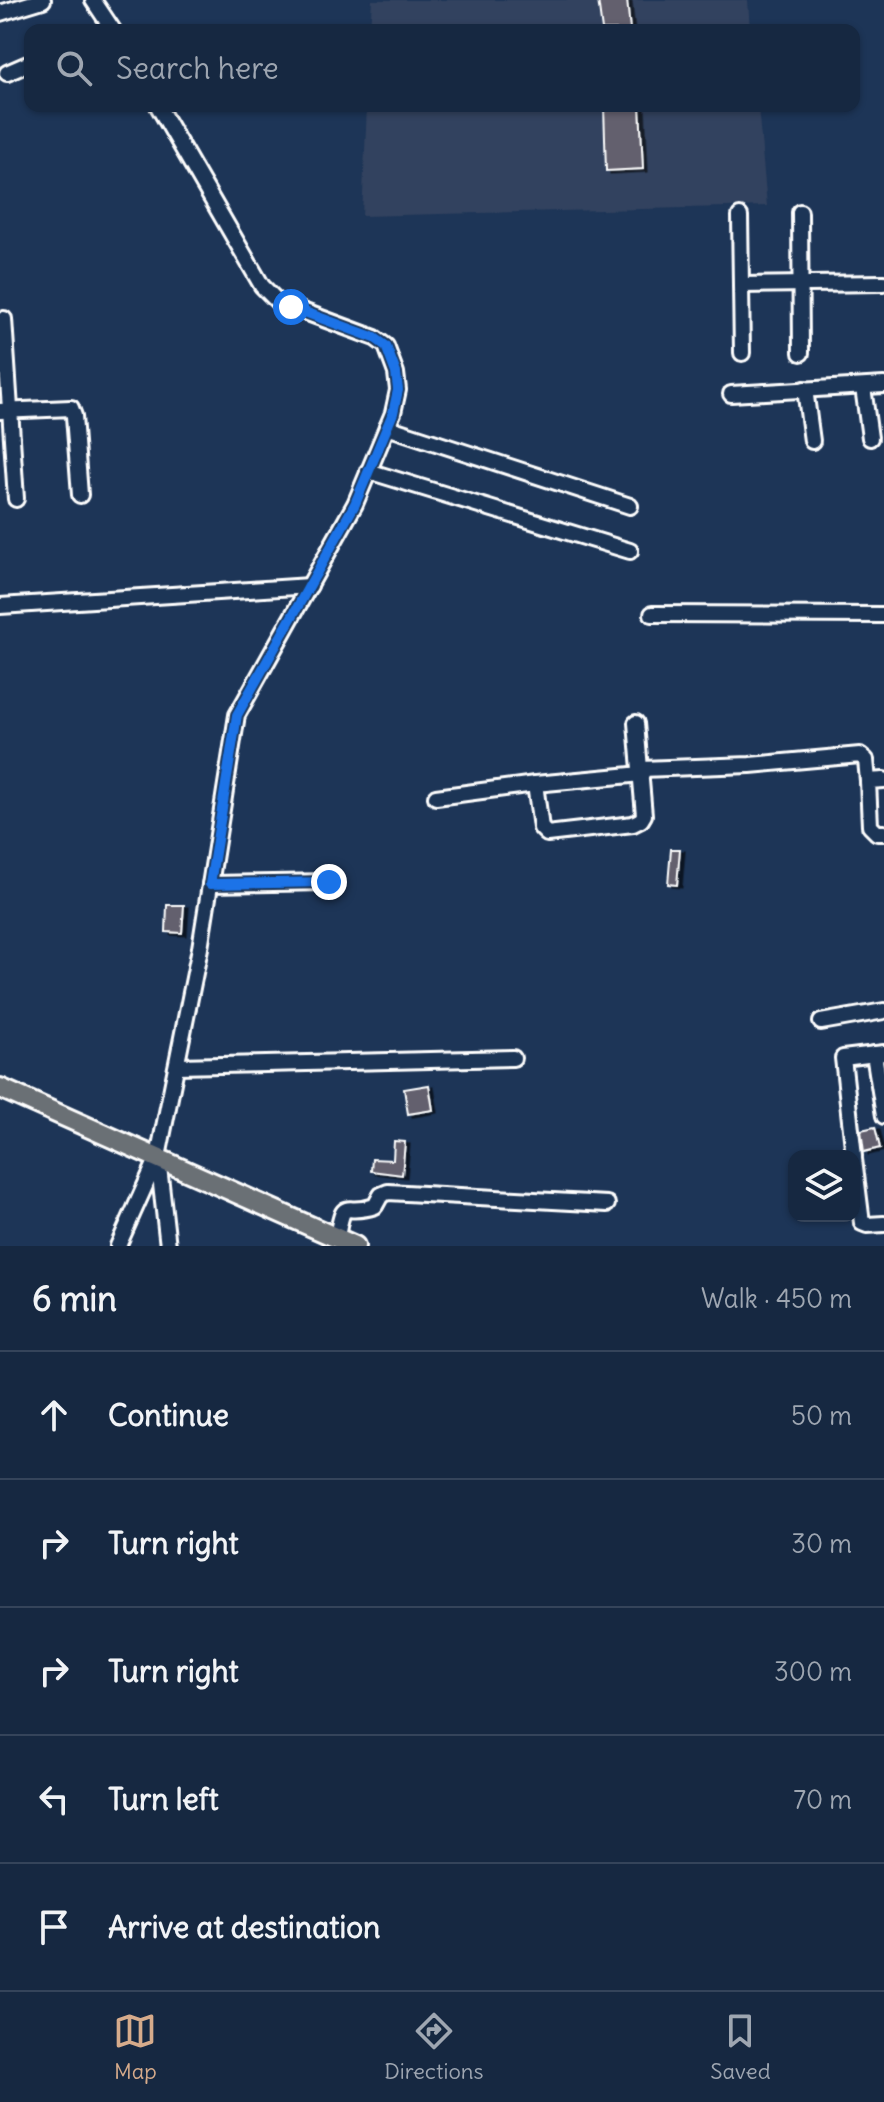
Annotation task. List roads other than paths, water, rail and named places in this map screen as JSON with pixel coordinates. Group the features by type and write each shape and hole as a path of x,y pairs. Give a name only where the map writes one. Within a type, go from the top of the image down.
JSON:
{"main road":[{"path":"0,1088 355,1246"}],"street":[{"path":"0,13 43,0"},
{"path":"97,1 108,24"},
{"path":"7,73 24,66"},
{"path":"118,1246 158,1157 210,884 237,715 355,504 387,427 398,390 396,373 386,346 375,338 272,297 252,271 161,112"},
{"path":"800,212 801,353"},
{"path":"740,216 742,353"},
{"path":"741,285 884,283"},
{"path":"4,319 5,411 16,499"},
{"path":"731,394 884,385"},
{"path":"863,387 870,438"},
{"path":"805,389 812,441"},
{"path":"5,411 71,408 80,495"},
{"path":"387,427 630,506"},
{"path":"368,471 630,551"},
{"path":"0,606 310,586"},
{"path":"652,614 884,615"},
{"path":"535,784 541,828 547,834 633,824 641,820 644,815 636,723"},
{"path":"436,797 641,772 860,755 866,760 870,826 877,833 884,833"},
{"path":"868,781 884,780"},
{"path":"210,884 329,882"},
{"path":"821,1022 884,1011"},
{"path":"853,1150 843,1058 879,1053 884,1116"},
{"path":"177,1066 513,1058"},
{"path":"158,1157 168,1246"},
{"path":"337,1238 341,1212 345,1208 375,1206 381,1195 388,1192 607,1204"},
{"path":"860,1206 862,1223 884,1224"}]}
